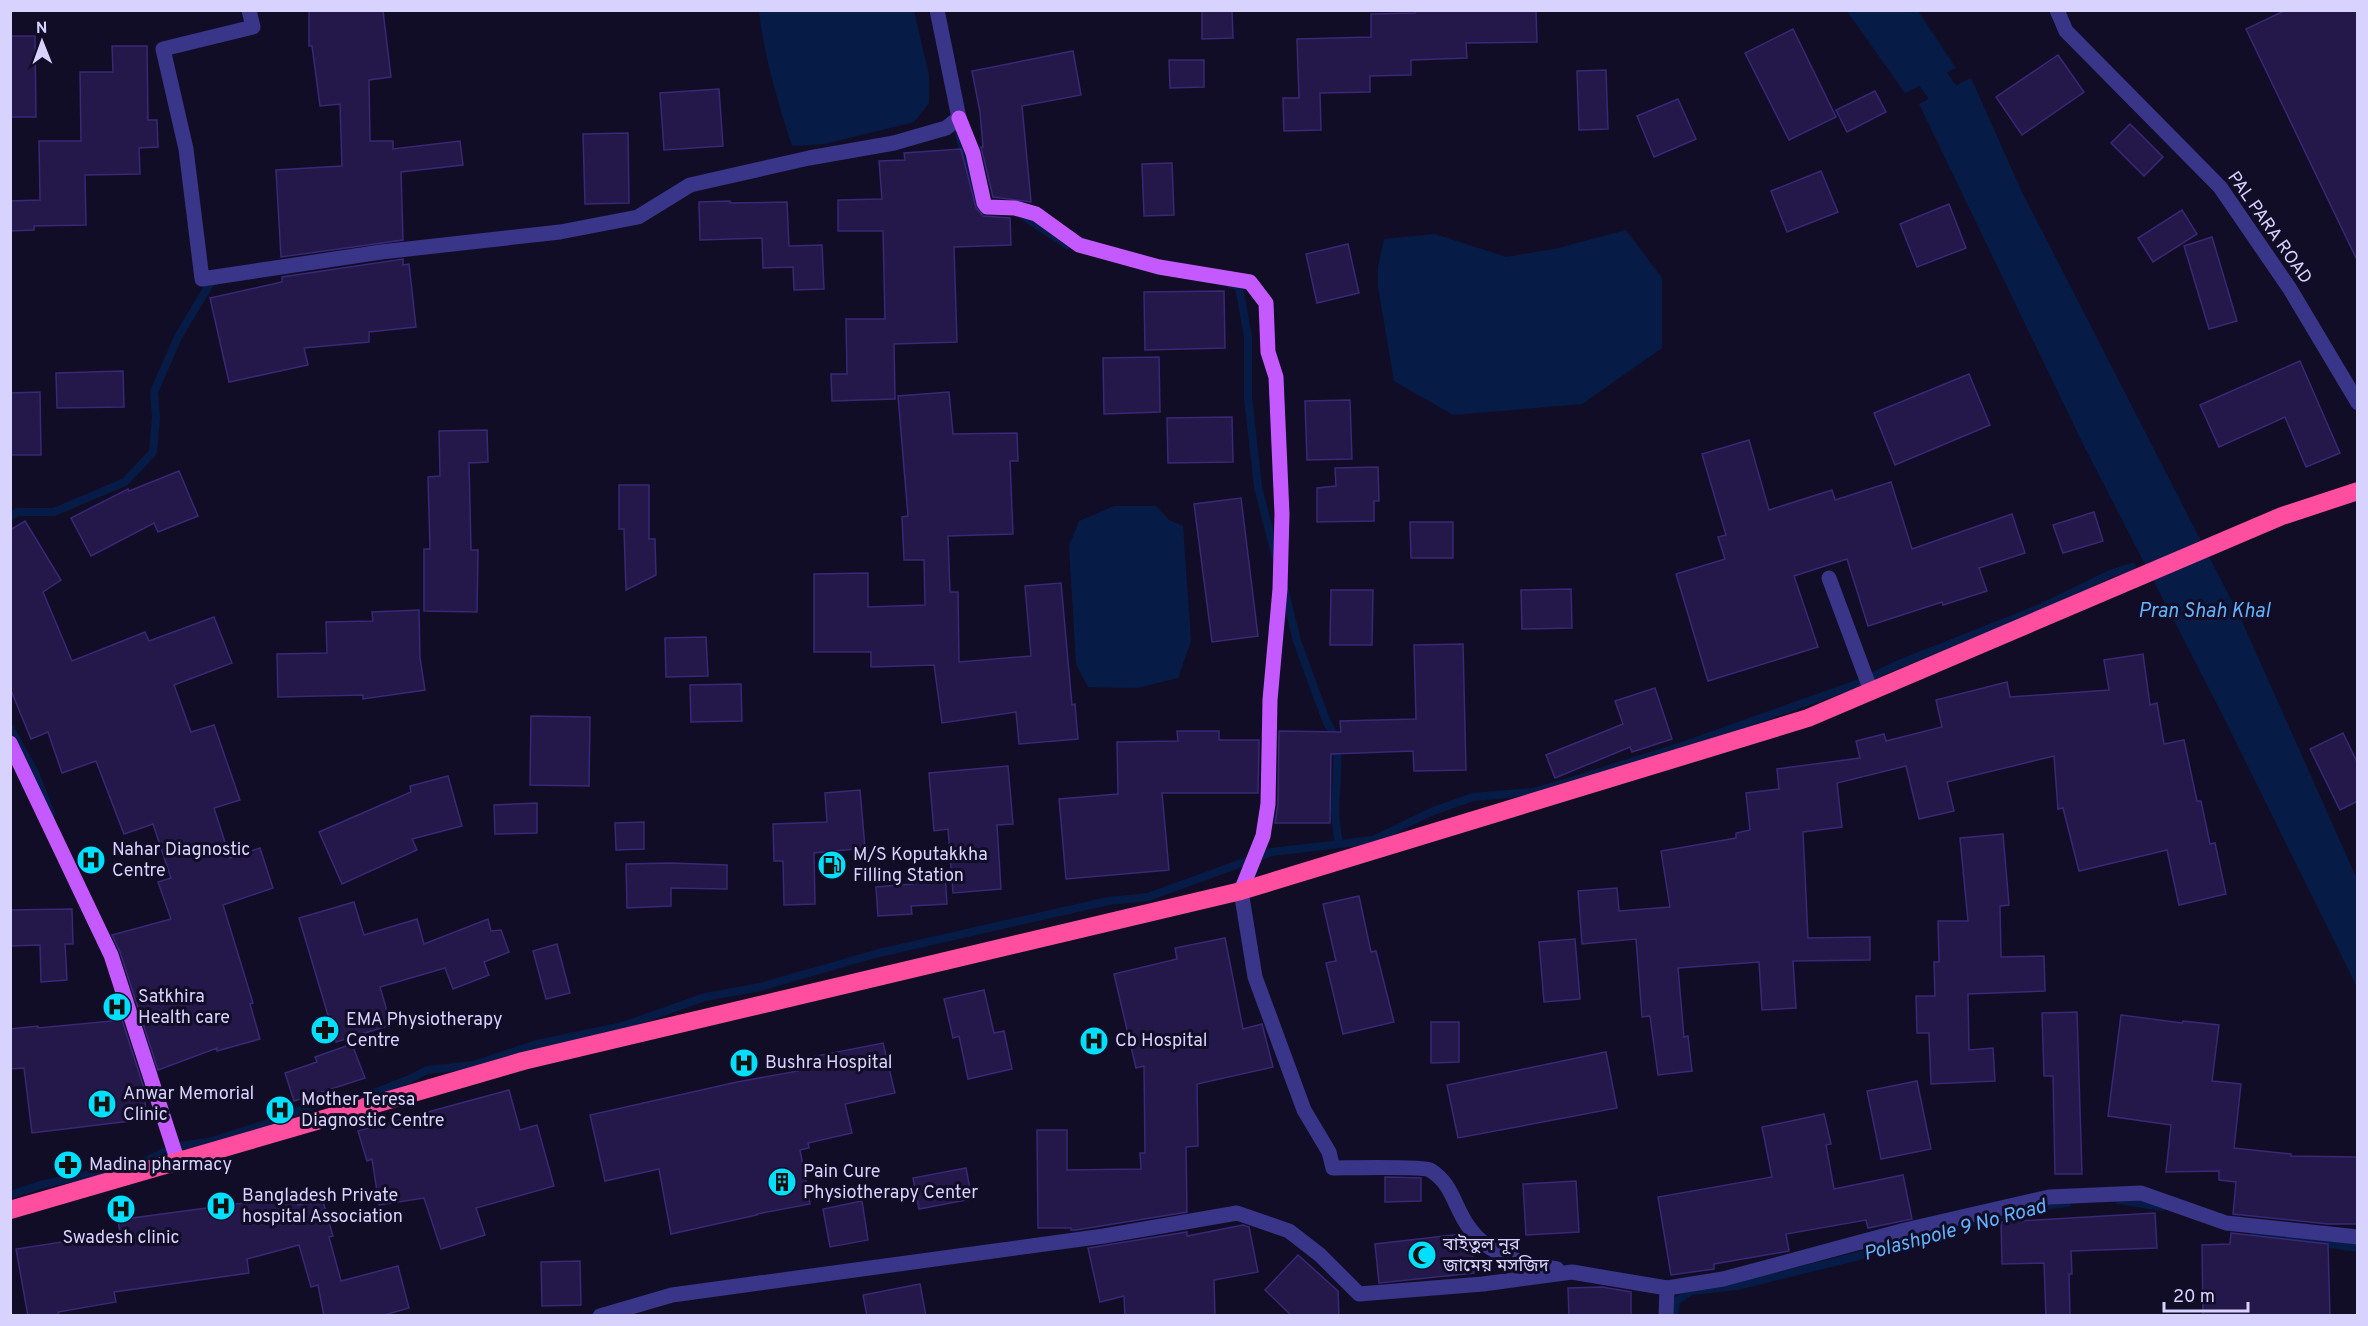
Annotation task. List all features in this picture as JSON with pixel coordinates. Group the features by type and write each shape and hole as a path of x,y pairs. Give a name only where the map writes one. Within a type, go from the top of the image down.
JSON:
{"highway":[{"path":"10,1210 523,1062 1241,891 1808,718 2282,516 2358,491"}],"main road":[{"path":"959,118 969,141 984,203 987,207 1015,208 1036,214 1078,245 1158,267 1250,282 1266,303 1268,352 1276,377 1282,514 1280,589 1270,700 1268,804 1263,836 1241,891"},
{"path":"10,743 111,955 178,1162"}],"street":[{"path":"249,10 253,27 163,49 186,149 202,279 381,252 560,232 638,217 690,185 809,158 894,143 946,128 959,118 937,10"},
{"name":"PAL PARA ROAD","path":"2057,10 2066,31 2220,187 2290,289 2358,403"},
{"path":"1829,578 1871,692"},
{"path":"1241,891 1255,977 1304,1110 1329,1152 1333,1168 1427,1168 1447,1183 1468,1227 1492,1250 1522,1263 1666,1288 1722,1279 1905,1230 2049,1197 2141,1193 2226,1223 2358,1238"},
{"path":"600,1316 672,1295 1104,1236 1237,1213 1289,1231 1320,1255 1359,1293 1483,1284 1572,1272"},
{"path":"1666,1288 1666,1316"}],"water":[{"path":"759,11 914,11 929,75 929,103 914,122 825,144 792,146 768,62"},
{"path":"1847,11 1918,11 1956,68 1905,93"},
{"name":"Pran Shah Khal","path":"1971,78 2021,190 2240,617 2357,879 2357,987 2220,710 2083,444 1919,104"},
{"path":"1626,230 1662,278 1662,348 1582,404 1453,415 1394,381 1378,287 1378,267 1384,239 1435,234 1506,257 1558,248"},
{"path":"1114,506 1156,506 1169,520 1183,526 1191,641 1178,678 1137,688 1088,687 1076,664 1069,546 1079,521"}],"building":[{"path":"1232,10 1233,38 1202,39 1202,11"},
{"path":"1415,10 1536,10 1537,42 1466,43 1467,58 1411,60 1411,75 1370,76 1370,92 1320,93 1321,130 1284,131 1283,98 1299,98 1297,39 1371,37 1371,14 1415,13"},
{"path":"2286,10 2358,10 2358,262 2246,29"},
{"path":"309,11 383,11 391,77 369,80 370,141 393,141 393,149 460,141 463,165 401,172 403,240 281,257 276,170 342,166 340,104 320,106 312,46 309,46"},
{"path":"1793,29 1836,117 1789,140 1745,53"},
{"path":"10,36 35,36 36,117 10,117"},
{"path":"112,46 147,46 148,120 157,120 158,147 139,148 140,174 85,175 86,225 34,226 34,230 10,231 10,201 40,200 39,141 81,141 80,72 113,72"},
{"path":"1073,51 1081,95 1022,106 1031,202 993,197 981,147 983,147 980,112 972,71"},
{"path":"2058,55 2084,92 2022,135 1996,97"},
{"path":"1169,60 1204,60 1204,87 1170,88"},
{"path":"1606,70 1608,129 1579,130 1577,71"},
{"path":"719,89 723,146 664,150 660,93"},
{"path":"1875,91 1886,112 1847,132 1836,110"},
{"path":"1678,99 1696,139 1654,157 1637,116"},
{"path":"2130,124 2163,157 2144,176 2111,143"},
{"path":"628,133 629,203 585,204 583,134"},
{"path":"961,149 976,208 983,216 1010,218 1011,245 954,247 957,342 894,344 895,399 832,401 831,374 847,374 846,319 885,319 883,231 838,231 838,200 882,199 879,161 905,160 904,153"},
{"path":"1172,163 1174,215 1144,216 1142,164"},
{"path":"1821,171 1838,212 1787,232 1771,191"},
{"path":"730,201 730,203 787,202 789,246 822,245 824,289 794,290 793,267 763,268 762,238 700,240 699,202"},
{"path":"1949,204 1966,248 1917,267 1900,224"},
{"path":"2182,210 2197,234 2153,262 2138,238"},
{"path":"2212,237 2237,321 2209,329 2184,246"},
{"path":"1348,244 1359,293 1317,303 1306,254"},
{"path":"403,259 403,265 409,264 416,327 369,332 369,342 304,348 308,365 229,382 210,298 282,282 282,277"},
{"path":"1224,291 1225,348 1145,350 1144,292"},
{"path":"1159,357 1160,412 1104,414 1103,358"},
{"path":"2300,361 2340,453 2306,467 2285,417 2219,447 2200,405"},
{"path":"123,371 124,407 57,408 56,373"},
{"path":"1969,374 1990,425 1895,465 1874,413"},
{"path":"40,392 41,455 10,455 10,393"},
{"path":"949,392 953,434 1017,433 1018,461 1010,461 1013,534 948,536 950,592 958,592 959,662 1031,656 1025,586 1061,583 1072,705 1075,704 1078,739 1019,744 1016,712 942,723 934,665 871,667 871,652 814,652 814,574 868,573 868,607 925,605 924,560 904,560 902,517 908,516 898,396"},
{"path":"1350,400 1352,459 1307,460 1305,401"},
{"path":"1232,417 1233,462 1168,463 1167,418"},
{"path":"487,430 488,462 469,463 471,550 478,550 477,612 424,611 424,549 430,549 428,477 440,476 439,431"},
{"path":"1749,440 1769,510 1832,490 1835,500 1891,482 1912,549 2012,514 2025,553 1979,568 1987,591 1943,605 1942,602 1868,626 1847,559 1794,576 1818,647 1708,681 1676,574 1725,559 1718,537 1726,535 1702,454"},
{"path":"1378,467 1379,501 1374,501 1374,521 1317,522 1317,488 1336,486 1335,468"},
{"path":"179,471 198,516 158,532 154,523 91,556 71,518 128,489 129,491"},
{"path":"619,485 649,485 649,539 655,539 656,575 626,590 624,529 619,529"},
{"path":"1241,498 1258,636 1212,642 1194,504"},
{"path":"2094,512 2103,541 2063,553 2053,525"},
{"path":"25,521 61,580 43,592 72,661 145,632 149,641 214,617 232,663 174,685 191,732 214,725 240,800 214,808 230,858 260,848 273,888 223,905 253,1003 250,1004 260,1039 217,1051 217,1048 158,1070 120,952 112,935 171,919 158,882 171,878 153,824 124,834 96,761 62,773 48,732 31,739 10,688 10,530"},
{"path":"1410,522 1453,522 1453,558 1411,558"},
{"path":"1571,589 1572,628 1522,629 1521,590"},
{"path":"1331,590 1373,590 1372,645 1330,645"},
{"path":"419,610 420,658 425,690 363,699 363,695 278,697 277,654 327,653 326,622 373,621 372,612"},
{"path":"706,637 708,676 666,677 665,638"},
{"path":"1463,644 1466,770 1414,771 1413,751 1331,754 1330,823 1275,823 1278,804 1279,731 1341,732 1340,721 1416,719 1414,645"},
{"path":"2143,654 2150,705 2157,703 2164,744 2184,740 2197,801 2201,801 2210,844 2215,843 2226,894 2179,905 2167,850 2079,871 2063,808 2058,809 2054,756 1947,782 1954,811 1919,819 1906,766 1837,783 1842,827 1803,832 1808,938 1870,937 1870,960 1793,961 1796,1008 1762,1010 1759,962 1678,968 1684,1037 1688,1036 1692,1071 1658,1075 1650,1016 1642,1017 1636,939 1582,944 1578,891 1617,888 1619,911 1670,907 1661,851 1736,838 1736,833 1750,830 1746,793 1779,789 1777,769 1860,758 1856,741 1884,734 1886,741 1942,727 1936,700 2007,682 2010,697 2109,690 2104,660"},
{"path":"741,684 742,721 691,722 690,685"},
{"path":"1655,688 1672,739 1632,752 1630,747 1555,778 1546,755 1623,724 1615,701"},
{"path":"531,716 590,717 589,786 530,785"},
{"path":"1177,731 1219,731 1219,740 1259,740 1258,793 1162,793 1169,870 1066,879 1059,799 1118,794 1117,742 1178,741"},
{"path":"2343,733 2358,764 2358,801 2340,810 2310,749"},
{"path":"1008,766 1013,824 997,825 1001,889 953,893 948,829 934,831 929,773"},
{"path":"448,776 462,826 412,839 417,850 342,884 319,832 411,792 410,786"},
{"path":"860,790 865,848 814,853 815,904 784,905 783,861 774,861 773,824 827,822 825,793"},
{"path":"537,803 537,833 495,834 494,805"},
{"path":"644,822 644,849 616,850 615,823"},
{"path":"2003,834 2009,905 2000,906 2001,957 2044,956 2045,991 1968,994 1969,1050 1993,1048 1995,1081 1931,1084 1929,1033 1917,1033 1916,996 1935,996 1934,962 1939,962 1938,921 1968,921 1960,838"},
{"path":"626,864 727,865 727,889 671,888 671,906 627,908"},
{"path":"945,874 947,904 911,906 912,914 878,916 876,887 913,884 912,876"},
{"path":"1359,896 1371,952 1376,951 1394,1022 1343,1034 1326,963 1336,961 1323,904"},
{"path":"354,902 364,935 417,919 424,944 488,919 491,931 501,930 509,952 484,962 489,975 453,989 445,968 380,987 391,1025 336,1042 299,918"},
{"path":"72,909 73,944 65,944 67,980 41,982 40,945 10,946 10,910"},
{"path":"1225,938 1243,1029 1262,1024 1273,1067 1197,1084 1198,1146 1186,1147 1187,1212 1076,1230 1038,1228 1037,1130 1067,1130 1067,1170 1141,1169 1140,1153 1145,1153 1144,1066 1136,1068 1114,974 1177,959 1175,948"},
{"path":"1575,939 1580,999 1544,1002 1539,942"},
{"path":"557,944 570,993 546,999 533,951"},
{"path":"984,990 994,1033 1004,1031 1012,1069 968,1079 959,1036 953,1038 944,999"},
{"path":"2077,1012 2082,1174 2055,1174 2053,1076 2044,1076 2042,1013"},
{"path":"2121,1015 2219,1025 2212,1081 2241,1084 2234,1148 2291,1154 2291,1156 2358,1157 2358,1224 2328,1224 2233,1214 2236,1182 2219,1180 2219,1171 2166,1172 2171,1125 2108,1116"},
{"path":"122,1020 143,1085 147,1119 32,1133 24,1068 10,1069 10,1029"},
{"path":"1431,1022 1459,1022 1459,1062 1431,1063"},
{"path":"883,1043 895,1093 845,1104 852,1133 808,1143 809,1148 800,1150 810,1204 671,1234 659,1169 605,1181 590,1115 737,1082 798,1071 796,1060"},
{"path":"352,1044 365,1078 294,1101 285,1073 317,1062 315,1057"},
{"path":"1606,1052 1617,1108 1458,1138 1447,1085"},
{"path":"1917,1081 1931,1149 1881,1159 1867,1091"},
{"path":"509,1090 520,1130 537,1125 554,1186 476,1208 485,1235 441,1249 424,1198 379,1205 372,1159 367,1161 358,1131"},
{"path":"1824,1114 1831,1144 1826,1145 1834,1189 1903,1175 1912,1219 1868,1228 1866,1220 1786,1234 1789,1251 1714,1264 1714,1269 1671,1275 1658,1197 1772,1177 1762,1127"},
{"path":"966,1168 972,1199 919,1209 913,1178"},
{"path":"1385,1177 1421,1178 1421,1201 1385,1202"},
{"path":"1576,1181 1579,1232 1526,1235 1523,1184"},
{"path":"293,1190 298,1205 322,1198 333,1236 329,1237 341,1281 398,1266 409,1308 381,1316 324,1316 318,1285 311,1287 299,1245 247,1259 249,1273 114,1292 116,1302 58,1312 59,1316 28,1316 16,1249 120,1233 118,1220 251,1202"},
{"path":"862,1201 868,1240 830,1247 823,1209"},
{"path":"2155,1213 2157,1248 2071,1251 2070,1316 2046,1316 2044,1263 2002,1264 2001,1222"},
{"path":"1243,1225 1249,1227 1258,1272 1214,1280 1215,1316 1125,1316 1124,1296 1100,1302 1088,1248 1187,1232 1187,1236"},
{"path":"2231,1233 2328,1244 2330,1316 2203,1316 2202,1245 2230,1244"},
{"path":"1462,1234 1471,1244 1474,1273 1379,1283 1375,1244"},
{"path":"1298,1255 1338,1291 1339,1316 1292,1316 1265,1290"},
{"path":"580,1261 581,1305 542,1306 541,1262"},
{"path":"920,1284 926,1316 867,1316 863,1295"},
{"path":"1602,1287 1631,1292 1631,1316 1569,1316 1568,1288"}],"waterway":[{"path":"1886,10 1949,102 1963,128"},
{"path":"958,129 972,190 980,206"},
{"path":"1020,214 1067,245"},
{"path":"10,517 17,512 54,512 125,482 153,452 156,418 154,392 178,337 211,282 216,281"},
{"path":"1230,284 1239,287 1248,337 1248,397 1258,487 1276,558"},
{"path":"10,1195 40,1185 141,1163 178,1146 208,1142 263,1125 313,1105 371,1094 427,1070 473,1065 537,1044 623,1026 705,997 760,987 879,953 1108,901 1148,897 1272,852 1373,840 1433,811 1473,797 1533,792 1568,782 1685,745 1857,684 1894,666 2038,609 2110,574 2132,567"},
{"path":"1284,588 1297,641 1335,741 1337,752 1335,811 1339,844"},
{"path":"10,728 35,773 51,814"},
{"name":"Polashpole 9 No Road","path":"2119,1200 2162,1207"},
{"name":"Polashpole 9 No Road","path":"1674,1316 1676,1301 1691,1291 1737,1286 1859,1256 1968,1223 2067,1203"},
{"name":"Polashpole 9 No Road","path":"2255,1233 2358,1248"}],"place":[{"name":"Nahar Diagnostic Centre","path":"91,860"},
{"name":"M/S Koputakkha Filling Station","path":"832,865"},
{"name":"Satkhira Health care","path":"117,1007"},
{"name":"EMA Physiotherapy Centre","path":"325,1030"},
{"name":"Cb Hospital","path":"1094,1041"},
{"name":"Bushra Hospital","path":"744,1063"},
{"name":"Anwar Memorial Clinic","path":"102,1104"},
{"name":"Mother Teresa Diagnostic Centre","path":"280,1110"},
{"name":"Madina pharmacy","path":"68,1165"},
{"name":"Pain Cure Physiotherapy Center","path":"782,1182"},
{"name":"Bangladesh Private hospital Association","path":"221,1206"},
{"name":"Swadesh clinic","path":"121,1209"},
{"name":"বাইতুল নূর জামেয় মসজিদ","path":"1422,1255"}]}
